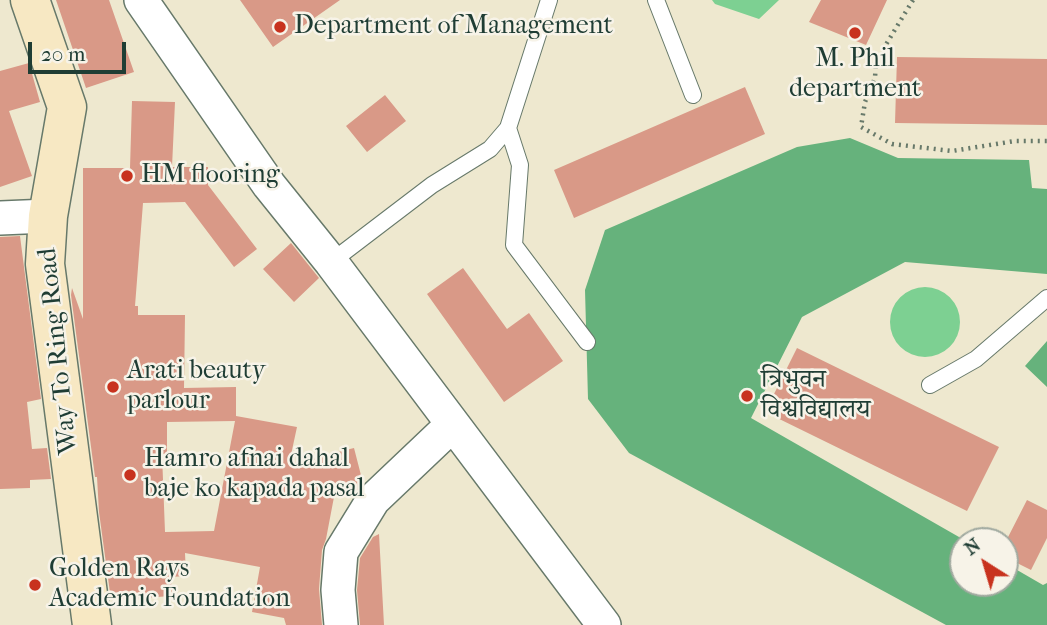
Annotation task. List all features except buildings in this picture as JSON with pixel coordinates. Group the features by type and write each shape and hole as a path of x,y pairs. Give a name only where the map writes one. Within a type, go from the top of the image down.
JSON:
{"street":[{"name":"Way To Ring Road","path":"30,0 67,107 48,216 45,264 92,625"},
{"path":"141,0 269,185 331,262 604,625"},
{"path":"0,218 48,216"},
{"path":"341,625 338,590 341,552 373,500 452,425"}],"lane":[{"path":"331,262 432,185 490,149 508,128 549,0"},
{"path":"656,0 693,95"},
{"path":"508,128 520,165 514,244 587,342"},
{"path":"930,385 976,359 1047,298"}],"path":[{"path":"913,0 876,61 875,78 865,102 861,127 892,144 952,151 1015,141 1047,141"}],"green space":[{"path":"712,0 779,0 759,19 715,4"},
{"path":"850,138 898,158 1029,160 1032,188 1047,189 1047,274 905,262 802,317 751,418 949,531 949,597 1019,597 1019,571 1043,585 1047,583 1047,625 946,625 629,453 588,399 585,290 605,230 797,147"},
{"path":"925,287 950,297 960,322 950,347 925,357 900,347 890,322 900,297"},
{"path":"1047,341 1047,387 1025,366"}],"place":[{"name":"Department of Management","path":"280,27"},
{"name":"M. Phil department","path":"855,33"},
{"name":"HM flooring","path":"127,176"},
{"name":"Arati beauty parlour","path":"113,387"},
{"name":"त्रिभुवन विश्वविद्यालय","path":"747,396"},
{"name":"Hamro afnai dahal baje ko kapada pasal","path":"130,475"},
{"name":"Golden Rays Academic Foundation","path":"35,585"}]}
